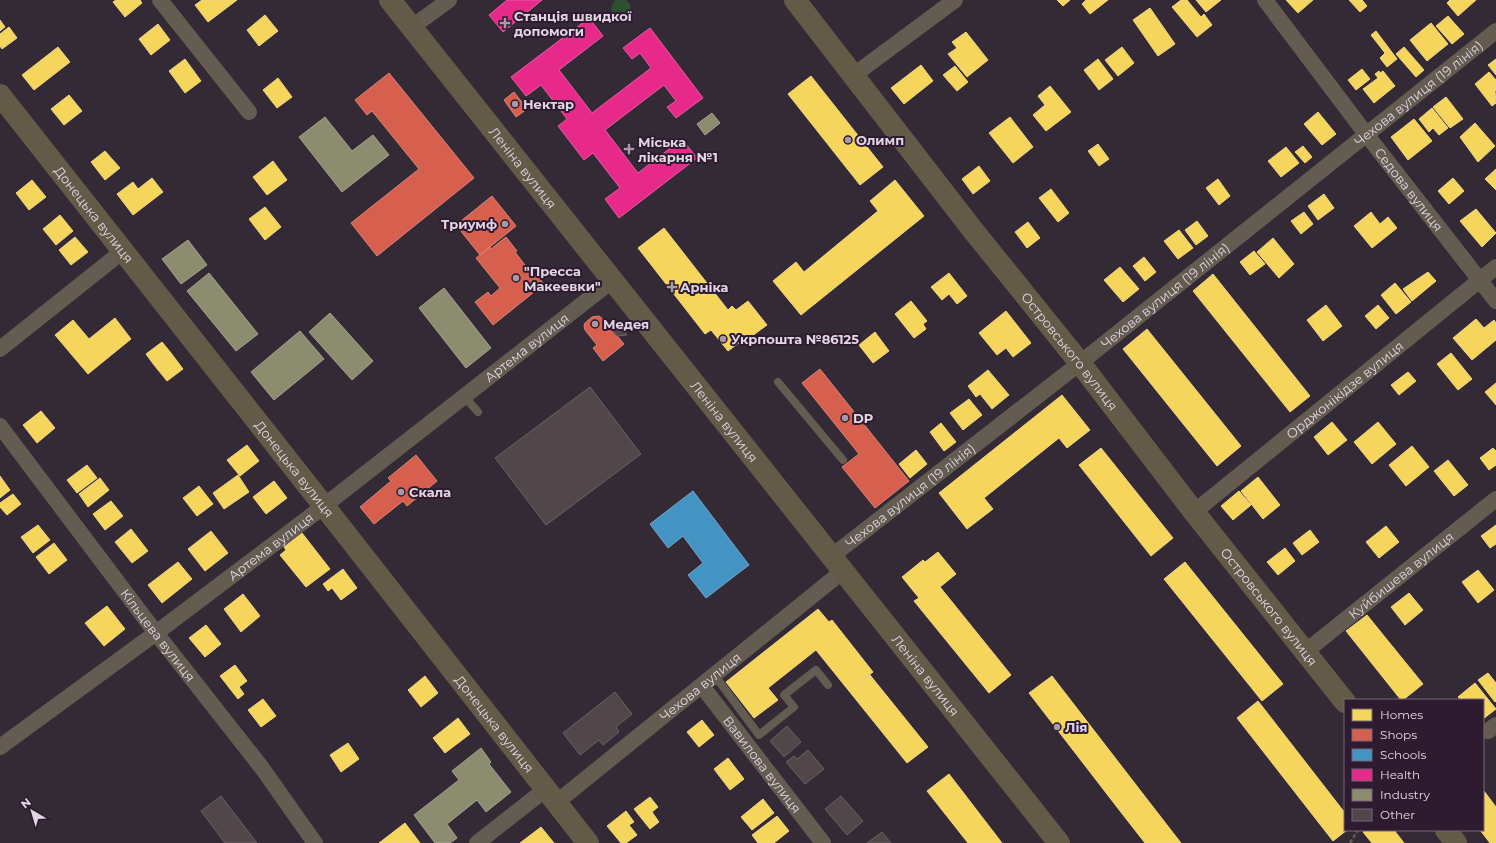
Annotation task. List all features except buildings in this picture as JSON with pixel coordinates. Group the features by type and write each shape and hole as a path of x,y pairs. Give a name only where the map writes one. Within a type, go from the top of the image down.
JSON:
{"street":[{"path":"160,0 248,112"},
{"name":"Леніна вулиця","path":"390,0 1059,843"},
{"path":"412,27 449,0"},
{"name":"Островського вулиця","path":"796,0 972,229 1080,363 1194,512 1344,701"},
{"path":"854,75 954,0"},
{"name":"Седова вулиця","path":"1265,0 1366,134 1496,300"},
{"name":"Чехова вулиця (19 лiнiя)","path":"838,563 1080,363 1496,31"},
{"name":"Донецька вулиця","path":"0,95 588,843"},
{"path":"0,349 123,251"},
{"name":"Орджонікідзе вулиця","path":"1194,512 1496,267"},
{"name":"Артема вулиця","path":"0,747 156,633 324,506 613,280"},
{"name":"Кільцева вулиця","path":"0,426 156,633 262,768 315,843"},
{"name":"Куйбишева вулиця","path":"1305,652 1496,498"},
{"name":"Чехова вулиця","path":"477,843 551,796 702,686 838,563"},
{"name":"Вавилова вулиця","path":"702,686 823,843"},
{"path":"1447,831 1456,843"}],"lane":[{"path":"778,382 843,460"},
{"path":"464,396 478,412"},
{"path":"702,686 718,680 760,734 794,707 784,695 816,670 828,685"}],"path":[{"path":"1350,843 1357,831"}],"green space":[{"path":"621,-1 628,2 631,9 628,16 621,19 614,16 611,9 614,2"}],"place":[{"name":"Станція швидкої допомоги","path":"505,23"},
{"name":"Нектар","path":"515,104"},
{"name":"Олимп","path":"848,140"},
{"name":"Міська лікарня №1","path":"629,149"},
{"name":"Триумф","path":"505,224"},
{"name":"\"Пресса Макеевки\"","path":"516,278"},
{"name":"Арніка","path":"672,287"},
{"name":"Медея","path":"595,324"},
{"name":"Укрпошта №86125","path":"723,339"},
{"name":"DP","path":"845,418"},
{"name":"Скала","path":"401,492"},
{"name":"Лія","path":"1057,727"}]}
